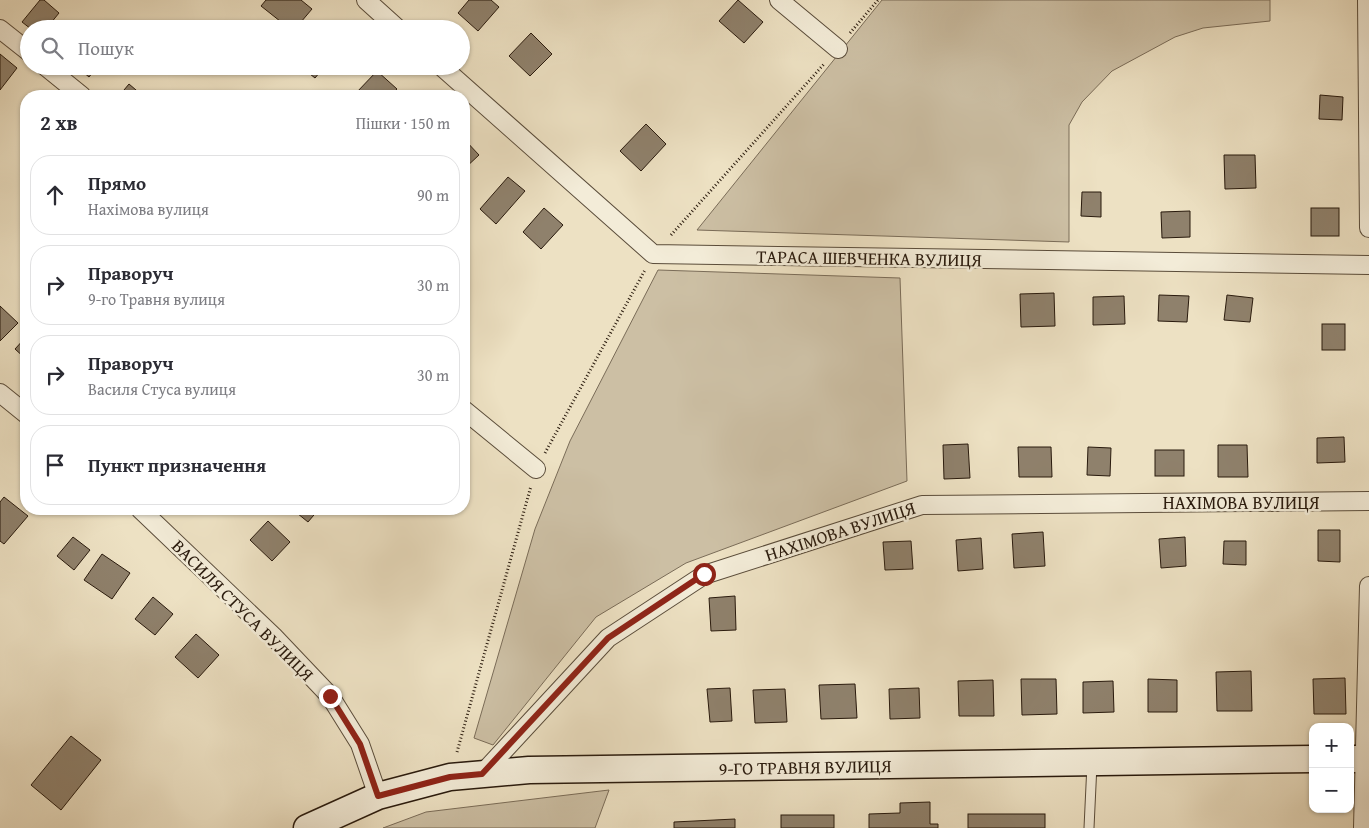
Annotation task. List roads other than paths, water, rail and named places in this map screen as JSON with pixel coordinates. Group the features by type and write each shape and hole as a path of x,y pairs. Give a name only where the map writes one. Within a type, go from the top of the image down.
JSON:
{"main road":[{"name":"9-ГО ТРАВНЯ ВУЛИЦЯ","path":"307,828 378,796 450,777 529,770 1092,764 1309,759"}],"street":[{"path":"366,0 388,20"},
{"path":"779,0 838,49"},
{"path":"1367,0 1369,228"},
{"path":"0,29 20,45"},
{"path":"57,75 75,90"},
{"name":"ТАРАСА ШЕВЧЕНКА ВУЛИЦЯ","path":"451,75 468,90"},
{"name":"ТАРАСА ШЕВЧЕНКА ВУЛИЦЯ","path":"470,92 653,254 1369,266"},
{"path":"0,393 20,409"},
{"path":"470,415 536,469"},
{"name":"НАХІМОВА ВУЛИЦЯ","path":"482,774 608,638 704,574 922,505 1369,501"},
{"name":"ВАСИЛЯ СТУСА ВУЛИЦЯ","path":"146,515 273,636 330,696 360,744 378,796"},
{"path":"1363,828 1361,759 1369,586"}],"lane":[{"path":"1089,828 1092,764"}]}
